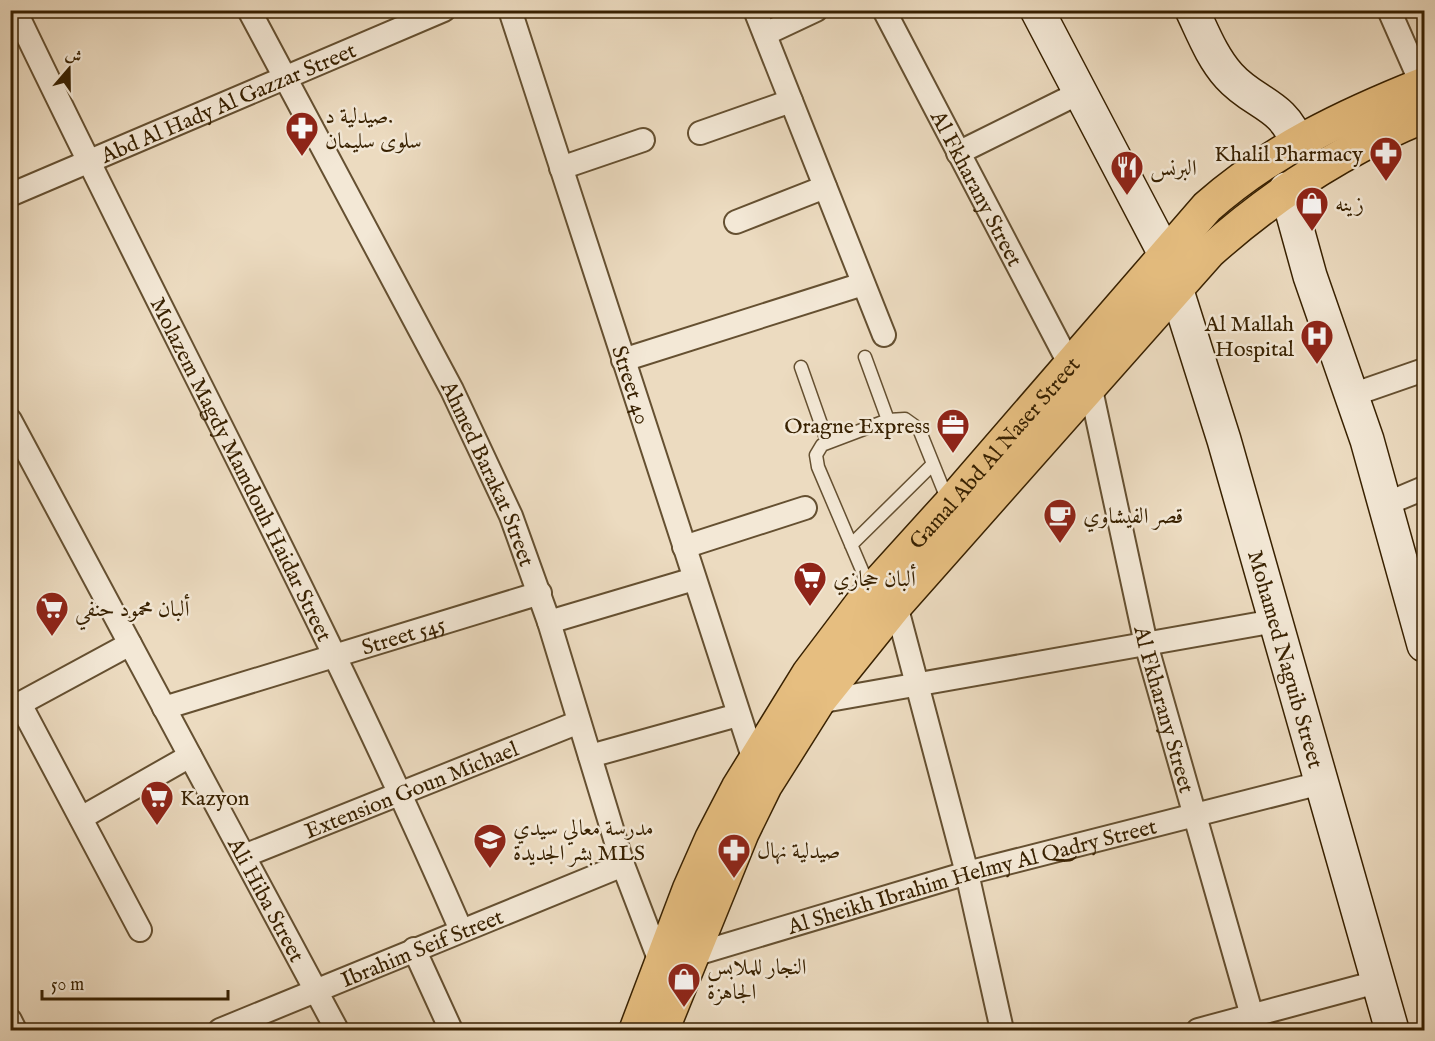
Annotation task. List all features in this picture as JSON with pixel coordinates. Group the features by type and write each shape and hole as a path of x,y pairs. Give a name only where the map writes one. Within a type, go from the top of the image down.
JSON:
{"main road":[{"name":"Gamal Abd Al Naser Street","path":"636,1030 712,838 754,760 809,673 884,598 1080,375 1165,254 1207,207 1228,188 1296,143 1342,119 1424,95"},
{"name":"Gamal Abd Al Naser Street","path":"668,1026 693,955 742,833 765,786 884,598 950,505 1080,375 1176,288 1247,219 1286,189 1358,145 1424,95"}],"street":[{"name":"Molazem Magdy Mamdouh Haidar Street","path":"15,10 87,162 336,655 401,793 461,930"},
{"name":"Ahmed Barakat Street","path":"249,10 452,390 511,516 540,593 623,865 661,964"},
{"name":"Abd Al Hady Al Gazzar Street","path":"10,195 444,10"},
{"name":"Street 40","path":"510,10 754,760"},
{"path":"755,10 884,335"},
{"path":"765,34 816,10"},
{"name":"Al Fkharany Street","path":"884,10 958,153 1080,375 1146,644 1254,1023"},
{"path":"1037,10 1165,254"},
{"path":"1192,10 1215,58 1227,74 1251,97 1287,120 1296,143"},
{"path":"1389,10 1424,95"},
{"path":"958,153 1079,93"},
{"path":"700,133 791,101"},
{"path":"561,168 643,140"},
{"path":"736,222 825,187"},
{"path":"1286,189 1310,276 1352,395 1386,504 1425,645"},
{"path":"623,360 863,284"},
{"name":"Mohamed Naguib Street","path":"1176,288 1218,420 1392,1030"},
{"path":"1352,395 1425,370"},
{"name":"Ali Hiba Street","path":"10,420 337,1030"},
{"path":"1386,504 1425,488"},
{"path":"684,547 804,508"},
{"path":"549,622 694,579"},
{"name":"Street 545","path":"164,708 540,593"},
{"path":"884,598 918,684 967,873 1002,1030"},
{"path":"818,702 1275,621"},
{"path":"130,644 15,706 81,819 140,930"},
{"path":"590,756 738,715"},
{"name":"Extension Goun Michael","path":"244,856 579,722"},
{"path":"81,819 190,756"},
{"name":"Al Sheikh Ibrahim Helmy Al Qadry Street","path":"693,955 967,873 1321,783"},
{"name":"Ibrahim Seif Street","path":"227,1029 414,949 623,865"},
{"path":"414,949 451,1030"},
{"path":"1198,1030 1254,1023 1377,982"},
{"path":"10,1020 15,1030"}],"lane":[{"path":"865,357 888,420"},
{"path":"801,367 827,441"},
{"path":"884,598 851,545 818,467 818,449 827,441 888,420 905,419 919,429 950,505"},
{"path":"851,545 933,464"}],"place":[{"name":"صيدلية د. سلوى سليمان","path":"302,157"},
{"name":"Khalil Pharmacy","path":"1386,182"},
{"name":"البرنس","path":"1127,196"},
{"name":"زينه","path":"1312,232"},
{"name":"Al Mallah Hospital","path":"1317,365"},
{"name":"Oragne Express","path":"953,454"},
{"name":"قصر الفيشاوي","path":"1060,544"},
{"name":"ألبان حجازي","path":"810,607"},
{"name":"ألبان محمود حنفي","path":"52,637"},
{"name":"Kazyon","path":"157,826"},
{"name":"مدرسة معالي سيدي بشر الجديدة MLS","path":"490,869"},
{"name":"صيدلية نهال","path":"734,879"},
{"name":"النجار للملابس الجاهزة","path":"684,1008"}]}
